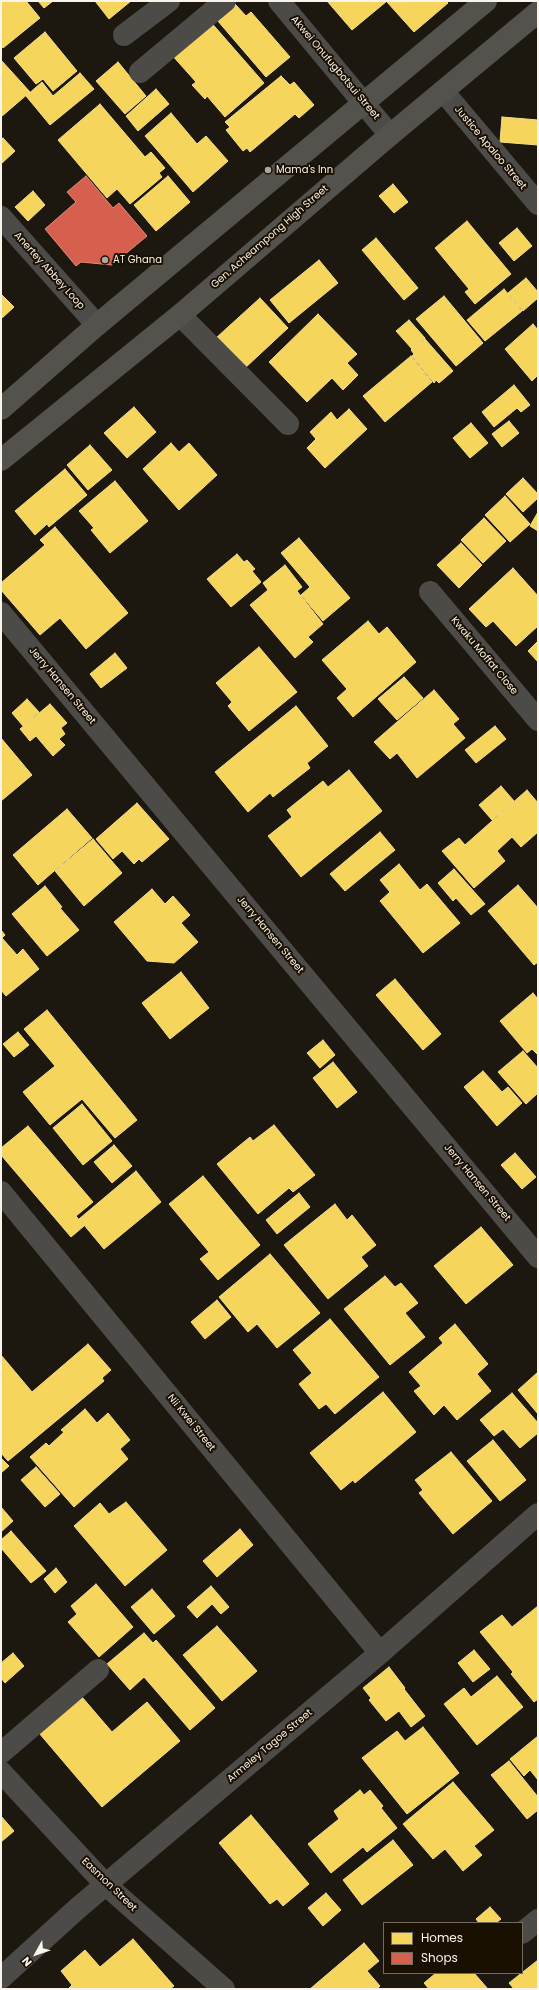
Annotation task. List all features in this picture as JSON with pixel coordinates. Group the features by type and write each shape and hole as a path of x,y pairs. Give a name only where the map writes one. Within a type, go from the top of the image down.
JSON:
{"main road":[{"path":"1,409 96,325 486,1"},
{"name":"Gen. Acheampong High Street","path":"1,460 180,315 390,135 538,12"}],"street":[{"path":"124,35 169,1"},
{"path":"140,72 225,1"},
{"name":"Akwei Onufugbotsui Street","path":"279,1 364,101 390,135"},
{"name":"Justice Apaloo Street","path":"443,91 538,204"},
{"name":"Anertey Abbey Loop","path":"1,217 96,325"},
{"path":"180,315 288,424"},
{"name":"Kwaku Moffat Close","path":"430,592 538,720"},
{"name":"Jerry Hansen Street","path":"1,613 538,1257"},
{"name":"Nii Kwei Street","path":"1,1192 380,1653"},
{"name":"Armeley Tagoe Street","path":"1,1978 78,1908 380,1653 538,1514"},
{"path":"1,1753 98,1670"},
{"name":"Easmon Street","path":"1,1772 106,1885 224,1989"},
{"path":"523,1932 538,1920"}],"building: Homes":[{"path":"1,1 26,1 40,18 3,48 1,45"},
{"path":"38,1 53,1 44,8"},
{"path":"95,1 131,1 109,19"},
{"path":"327,1 387,1 352,30"},
{"path":"446,1 448,3 414,32 387,2"},
{"path":"235,4 246,16 251,12 290,57 266,77 217,20"},
{"path":"209,20 264,83 225,117 207,96 205,99 192,85 196,82 171,54"},
{"path":"45,32 77,71 53,91 43,79 36,84 14,58"},
{"path":"1,60 30,92 1,117"},
{"path":"118,62 146,96 125,114 96,81"},
{"path":"80,73 94,89 50,125 26,96 42,82 53,96"},
{"path":"281,76 290,85 294,82 314,105 299,118 295,114 250,152 247,148 243,151 226,130 230,127 225,122"},
{"path":"156,89 169,104 138,131 126,116"},
{"path":"100,104 145,157 151,152 165,168 159,173 162,177 130,204 117,189 107,198 58,140"},
{"path":"171,113 197,144 206,136 228,161 193,192 145,136"},
{"path":"502,117 538,120 538,145 500,142"},
{"path":"3,138 15,151 1,164 1,140"},
{"path":"168,176 190,202 156,231 134,205"},
{"path":"393,184 408,202 394,213 379,196"},
{"path":"33,191 45,205 28,221 15,207"},
{"path":"467,221 511,274 475,304 465,292 469,289 435,248"},
{"path":"517,228 532,246 514,261 499,243"},
{"path":"376,238 418,288 404,300 362,250"},
{"path":"319,260 338,283 289,323 270,300"},
{"path":"526,278 538,292 538,298 523,311 508,293"},
{"path":"504,289 522,311 485,341 467,320"},
{"path":"1,294 14,307 1,319"},
{"path":"444,296 483,343 456,366 416,319"},
{"path":"260,298 288,328 245,368 216,338"},
{"path":"318,314 357,354 347,363 358,375 343,390 332,378 307,402 269,362"},
{"path":"409,320 425,338 412,349 396,331"},
{"path":"533,324 538,330 538,375 532,381 505,349"},
{"path":"425,339 453,371 439,383 436,380 434,383 412,356 414,354 411,350"},
{"path":"411,356 432,382 385,422 363,396"},
{"path":"514,385 530,405 521,412 517,408 494,427 482,412"},
{"path":"134,407 156,432 127,458 104,433"},
{"path":"349,409 367,429 325,468 307,448 316,439 310,432 331,412 337,420"},
{"path":"509,421 519,433 502,447 492,434"},
{"path":"471,423 488,443 470,458 453,438"},
{"path":"171,443 179,452 189,443 217,475 179,510 143,469"},
{"path":"90,445 112,470 88,490 67,465"},
{"path":"65,469 87,495 49,527 47,524 35,535 15,511"},
{"path":"523,478 538,494 538,498 523,512 506,494"},
{"path":"115,481 148,521 110,553 91,530 94,528 79,511"},
{"path":"505,496 530,524 510,542 485,515"},
{"path":"538,512 538,531 530,526"},
{"path":"484,518 506,541 483,563 461,540"},
{"path":"55,527 128,613 86,649 60,618 40,635 1,590 1,583 45,545 40,540"},
{"path":"299,538 350,598 323,621 301,595 310,587 281,553"},
{"path":"461,543 482,565 459,588 437,565"},
{"path":"237,554 244,562 247,560 255,569 252,571 261,582 231,607 207,579"},
{"path":"285,565 302,587 297,591 323,624 308,637 313,642 295,658 250,605 268,590 263,583"},
{"path":"513,568 538,596 538,626 516,646 493,621 486,627 469,609"},
{"path":"368,621 379,634 387,627 416,662 353,717 337,698 347,689 322,660"},
{"path":"538,641 538,662 528,651"},
{"path":"259,647 297,692 249,731 228,706 232,702 216,683"},
{"path":"115,653 127,668 101,688 90,674"},
{"path":"404,677 423,698 397,720 378,699"},
{"path":"434,690 459,719 453,724 465,738 417,778 397,753 390,759 374,742"},
{"path":"27,699 39,712 23,726 12,713"},
{"path":"50,704 67,723 61,728 65,734 59,739 65,745 53,756 36,736 30,741 20,729"},
{"path":"296,706 328,746 307,763 310,768 273,797 270,793 248,812 215,772"},
{"path":"495,726 506,739 476,763 465,750"},
{"path":"1,738 32,775 1,801"},
{"path":"349,770 382,811 301,877 268,836 292,817 287,810 323,781 328,787"},
{"path":"501,786 514,801 492,820 479,805"},
{"path":"527,790 538,803 538,832 521,847 512,837 497,851 505,861 474,888 442,851 459,838 465,845"},
{"path":"137,803 169,839 142,862 139,859 134,864 122,851 113,859 96,839"},
{"path":"67,809 92,838 38,885 13,855"},
{"path":"380,832 395,850 345,891 330,874"},
{"path":"93,839 122,873 84,906 55,871"},
{"path":"399,864 420,890 427,884 460,923 423,953 380,901 390,892 380,880"},
{"path":"454,869 485,904 471,915 456,898 453,901 438,883"},
{"path":"518,885 538,908 538,962 534,965 488,911"},
{"path":"45,886 62,907 60,908 79,930 47,956 12,914"},
{"path":"152,889 165,904 173,896 190,915 181,923 198,942 174,963 147,961 114,922"},
{"path":"1,930 5,935 2,938 17,955 23,949 39,969 6,996 1,990"},
{"path":"181,972 209,1008 170,1039 142,1003"},
{"path":"395,979 441,1034 423,1050 376,995"},
{"path":"533,993 538,999 538,1055 532,1049 527,1053 500,1021"},
{"path":"47,1010 137,1120 115,1138 82,1099 50,1125 23,1092 55,1066 24,1029"},
{"path":"18,1032 29,1045 14,1057 3,1044"},
{"path":"323,1040 335,1055 320,1068 307,1053"},
{"path":"523,1051 538,1068 538,1093 526,1104 498,1072"},
{"path":"333,1062 357,1092 337,1108 313,1078"},
{"path":"483,1071 502,1092 508,1087 522,1103 497,1126 464,1087"},
{"path":"82,1104 112,1141 83,1165 53,1128"},
{"path":"274,1125 315,1175 293,1192 289,1188 258,1214 217,1164 250,1137 253,1141"},
{"path":"28,1126 93,1202 76,1216 84,1226 71,1237 1,1155 1,1148"},
{"path":"114,1145 132,1166 112,1183 94,1162"},
{"path":"515,1153 536,1177 522,1189 501,1165"},
{"path":"136,1171 161,1202 104,1249 79,1219"},
{"path":"203,1176 260,1245 218,1280 200,1259 209,1252 169,1204"},
{"path":"299,1193 310,1207 277,1234 266,1220"},
{"path":"335,1204 347,1220 352,1215 376,1245 361,1257 368,1266 328,1299 284,1245"},
{"path":"481,1227 513,1265 466,1304 434,1266"},
{"path":"270,1254 320,1313 277,1348 257,1324 248,1332 219,1297"},
{"path":"385,1276 395,1287 401,1283 418,1303 405,1313 425,1337 390,1365 344,1309"},
{"path":"217,1300 231,1317 205,1339 191,1322"},
{"path":"330,1319 379,1377 335,1414 326,1404 319,1409 299,1384 312,1373 293,1350"},
{"path":"455,1324 488,1364 477,1374 491,1391 457,1420 444,1405 434,1415 414,1391 421,1386 409,1372 443,1343 439,1338"},
{"path":"88,1344 111,1370 102,1378 104,1381 8,1461 1,1453 1,1355 32,1392"},
{"path":"538,1372 538,1414 518,1390"},
{"path":"383,1392 416,1432 355,1483 353,1480 341,1490 310,1453"},
{"path":"512,1393 538,1423 538,1433 520,1448 503,1429 494,1436 480,1420"},
{"path":"85,1409 97,1423 108,1413 130,1440 120,1449 128,1459 74,1507 30,1457 46,1443 49,1446 64,1432 61,1430"},
{"path":"493,1440 526,1480 500,1501 467,1461"},
{"path":"451,1452 492,1501 453,1534 419,1493 423,1490 415,1480"},
{"path":"1,1458 9,1466 1,1473"},
{"path":"36,1467 60,1494 45,1507 21,1480"},
{"path":"126,1502 167,1550 125,1586 74,1526 100,1503 109,1514"},
{"path":"1,1507 13,1521 1,1532"},
{"path":"240,1529 253,1545 217,1577 203,1561"},
{"path":"11,1531 46,1571 31,1583 1,1548 1,1540"},
{"path":"56,1568 67,1582 55,1593 44,1579"},
{"path":"96,1584 133,1627 99,1657 68,1622 77,1614 71,1606"},
{"path":"211,1586 229,1607 221,1614 212,1604 197,1618 187,1607"},
{"path":"152,1589 175,1616 154,1634 131,1607"},
{"path":"538,1606 538,1699 534,1702 511,1674 513,1672 480,1632 502,1615 512,1627"},
{"path":"217,1626 257,1671 222,1701 183,1655"},
{"path":"144,1633 153,1643 156,1640 215,1708 190,1730 144,1677 130,1690 107,1664"},
{"path":"474,1650 490,1669 473,1682 458,1663"},
{"path":"13,1653 24,1666 5,1683 1,1678 1,1663"},
{"path":"389,1667 425,1716 411,1727 399,1711 386,1721 369,1700 371,1698 363,1688"},
{"path":"497,1676 523,1707 477,1745 444,1704 464,1688 471,1697"},
{"path":"82,1697 112,1732 147,1702 180,1741 102,1807 39,1733"},
{"path":"423,1727 459,1773 407,1814 362,1758 397,1731 405,1741"},
{"path":"538,1736 538,1780 530,1770 524,1776 510,1759"},
{"path":"509,1761 538,1797 538,1810 527,1819 491,1775"},
{"path":"453,1782 494,1830 474,1846 482,1855 463,1871 445,1849 433,1859 403,1824"},
{"path":"360,1790 364,1795 370,1790 383,1806 381,1808 397,1828 367,1852 363,1847 331,1873 308,1844 339,1819 334,1811"},
{"path":"251,1815 309,1884 283,1906 277,1899 270,1904 219,1843"},
{"path":"1,1816 14,1831 1,1842"},
{"path":"393,1840 413,1865 362,1905 343,1880"},
{"path":"326,1893 341,1910 323,1926 308,1908"},
{"path":"490,1907 501,1919 497,1922 478,1922 476,1919"},
{"path":"133,1939 174,1986 170,1989 68,1989 72,1985 61,1971 85,1950 100,1967"},
{"path":"364,1943 379,1961 367,1971 380,1986 377,1989 310,1989"},
{"path":"538,1960 538,1989 514,1989 509,1983 520,1974 523,1974 523,1972"},
{"path":"435,1974 475,1974 488,1989 429,1989 424,1983"}],"building: Shops":[{"path":"86,176 113,208 119,203 147,236 112,265 81,262 76,266 45,229 76,202 67,192"}],"place":[{"name":"Mama's Inn","path":"268,170"},
{"name":"AT Ghana","path":"105,260"}]}
